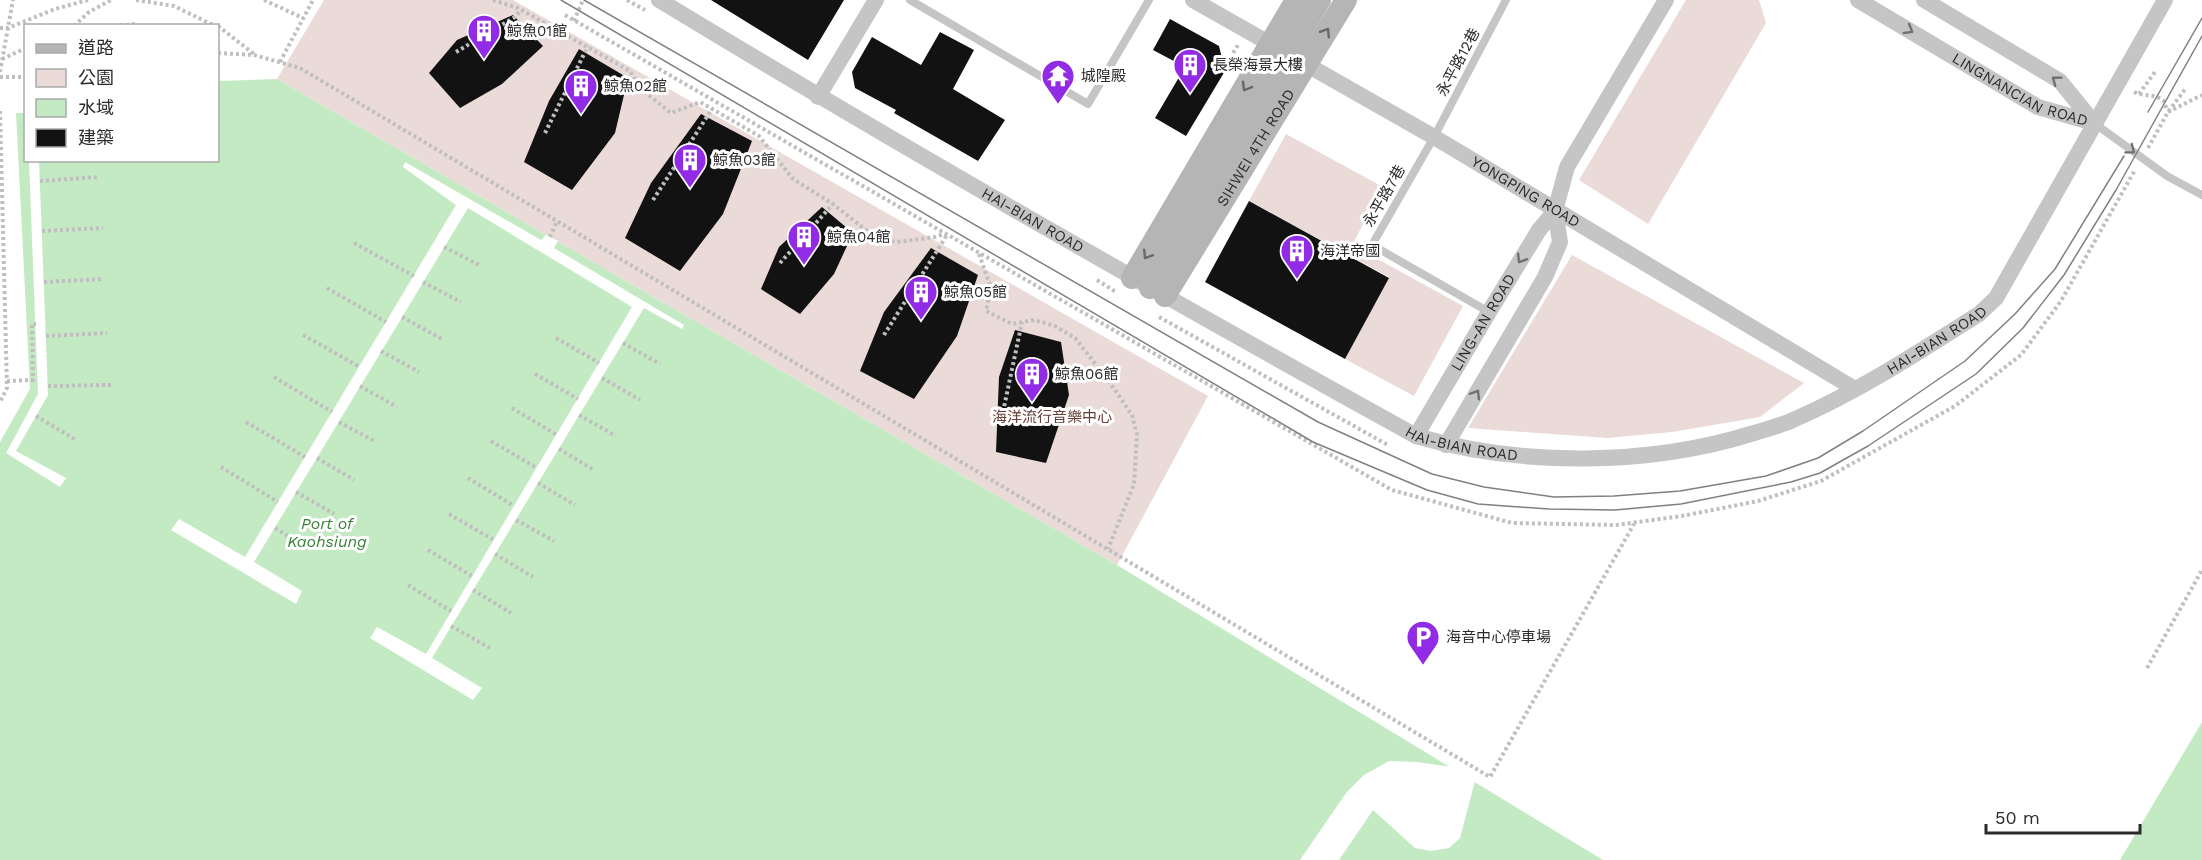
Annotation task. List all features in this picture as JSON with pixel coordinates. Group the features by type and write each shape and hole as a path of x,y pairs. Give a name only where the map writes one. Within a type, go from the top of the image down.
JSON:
{"street":[{"name":"HAI-BIAN ROAD","path":"659,0 818,97 1149,287 1416,436 1446,445 1495,453 1598,458 1666,454 1728,441 1791,421 1855,389 1979,314 1996,298 2165,0"},
{"path":"818,97 876,0"},
{"name":"YONGPING ROAD","path":"1193,0 1434,137 1855,389"},
{"name":"SIHWEI 4TH ROAD","path":"1288,55 1296,0"},
{"name":"SIHWEI 4TH ROAD","path":"1149,287 1320,0"},
{"name":"SIHWEI 4TH ROAD","path":"1149,287 1288,55 1346,0"},
{"name":"LING-AN ROAD","path":"1446,445 1545,277 1560,242 1555,211 1567,167 1666,0"},
{"name":"LINGNANCIAN ROAD","path":"1858,0 2038,107 2094,123"},
{"name":"LINGNANCIAN ROAD","path":"1924,0 2060,81 2094,123"},
{"name":"LING-AN ROAD","path":"1416,436 1539,230 1555,211"}],"lane":[{"path":"910,0 1088,105 1149,0"},
{"name":"永平路12巷","path":"1434,137 1506,0"},
{"path":"2094,123 2167,176 2202,195"},
{"name":"永平路7巷","path":"1434,137 1372,245 1489,312"}],"path":[{"path":"0,72 13,0"},
{"path":"0,28 8,28 55,9 88,0"},
{"path":"77,24 89,12 111,0"},
{"path":"136,0 174,6 212,24"},
{"path":"264,0 303,18"},
{"path":"280,62 313,0"},
{"path":"493,0 521,10 630,71 641,89 672,113 700,102 759,136 793,179 832,204 876,238 897,242 946,235"},
{"path":"573,21 583,0"},
{"path":"456,52 515,17 521,10"},
{"path":"565,15 1392,490 1512,523 1616,525 1682,516 1758,501 1821,481 1955,406 2021,355 2061,301 2168,112 2186,88"},
{"path":"219,28 254,55"},
{"path":"545,133 588,46"},
{"path":"2,59 24,49"},
{"path":"219,53 254,55 300,68 1490,777 1634,523"},
{"path":"2139,94 2155,72"},
{"path":"0,77 24,77"},
{"path":"2118,82 2139,94 2157,96 2164,101 2168,112"},
{"path":"2168,112 2202,95"},
{"path":"653,200 712,109"},
{"path":"0,111 8,388 0,402"},
{"path":"40,181 99,177"},
{"path":"780,263 832,204"},
{"path":"550,237 557,221"},
{"path":"42,231 103,228"},
{"path":"884,335 946,235"},
{"path":"354,243 414,276"},
{"path":"444,247 481,267"},
{"path":"979,254 991,288 986,311 1012,324 1034,320 1055,326 1075,338 1132,415 1137,435 1134,484 1108,549"},
{"path":"44,282 105,279"},
{"path":"423,282 461,302"},
{"path":"327,288 386,322"},
{"path":"402,317 442,339"},
{"path":"1003,412 1022,322"},
{"path":"7,381 33,380 32,324 36,324"},
{"path":"46,336 107,333"},
{"path":"303,335 360,367"},
{"path":"556,338 599,363"},
{"path":"623,343 660,364"},
{"path":"381,351 419,372"},
{"path":"535,374 578,399"},
{"path":"274,377 332,412"},
{"path":"602,378 640,400"},
{"path":"48,386 111,385"},
{"path":"360,386 396,407"},
{"path":"512,408 557,435"},
{"path":"579,415 616,436"},
{"path":"36,416 76,440"},
{"path":"246,422 305,457"},
{"path":"339,422 374,441"},
{"path":"491,441 537,468"},
{"path":"559,449 594,470"},
{"path":"317,458 354,480"},
{"path":"221,467 278,502"},
{"path":"468,478 514,506"},
{"path":"538,483 575,505"},
{"path":"296,492 334,514"},
{"path":"449,514 494,540"},
{"path":"516,520 554,541"},
{"path":"275,528 310,550"},
{"path":"428,550 472,576"},
{"path":"495,554 533,577"},
{"path":"2147,668 2202,570"},
{"path":"408,585 451,611"},
{"path":"473,591 511,612"},
{"path":"451,626 490,648"}],"green space":[{"name":"海洋流行音樂中心","path":"324,0 513,0 1208,396 1117,565 277,79"},
{"path":"1686,0 1759,0 1766,23 1648,224 1579,180"},
{"path":"1286,134 1383,187 1352,245 1463,306 1414,396 1345,359 1389,277 1249,201"},
{"path":"1572,255 1804,383 1760,417 1672,432 1607,438 1468,428"}],"water":[{"name":"Port of Kaohsiung","path":"277,79 1117,565 1603,860 0,860 0,442 30,389 16,113 24,113 24,162 219,162 219,81"},
{"path":"2202,722 2202,860 2120,860"}],"pier":[{"path":"29,162 39,162 48,395 16,451 66,478 60,487 6,453 38,394"},
{"path":"405,162 541,240 546,235 558,241 554,248 684,325 682,329 644,308 432,658 482,688 473,700 370,638 377,627 426,654 632,307 468,208 254,562 302,591 296,604 171,530 179,519 245,557 456,205 403,167"},
{"path":"1389,761 1452,767 1475,781 1460,838 1449,848 1431,851 1415,848 1373,810 1339,860 1300,860 1346,793 1364,775"}],"building":[{"path":"711,0 844,0 808,60"},
{"name":"鯨魚01館","path":"513,15 543,46 502,84 460,108 429,73 457,40"},
{"name":"長榮海景大樓","path":"1170,19 1219,46 1225,71 1186,136 1155,118 1185,67 1153,50"},
{"path":"940,32 974,50 953,89 1005,120 978,161 894,113 896,110 855,88 852,72 872,37 921,65"},
{"name":"鯨魚02館","path":"579,49 628,78 615,133 572,190 524,162 549,101"},
{"name":"鯨魚03館","path":"701,114 752,141 723,214 680,271 625,238 651,183"},
{"name":"海洋帝國","path":"1249,201 1389,278 1345,359 1205,282"},
{"name":"鯨魚04館","path":"822,207 853,233 834,274 800,314 761,289 779,247"},
{"name":"鯨魚05館","path":"931,248 978,275 957,336 914,399 860,371 884,312"},
{"name":"鯨魚06館","path":"1015,330 1061,342 1069,395 1046,463 996,452 999,377"}],"tram line":[{"path":"561,0 1313,442 1427,490 1478,504 1549,509 1615,510 1681,504 1791,482 1820,473 1868,446 1976,374 2023,328 2064,275 2116,190 2202,36"},
{"path":"584,0 1318,422 1432,474 1484,487 1554,497 1614,496 1680,491 1766,476 1818,458 1863,431 1965,361 2015,314 2055,269 2124,156"},
{"path":"2148,112 2202,18"}],"place":[{"name":"鯨魚01館","path":"484,60"},
{"name":"長榮海景大樓","path":"1190,94"},
{"name":"城隍殿","path":"1058,105"},
{"name":"鯨魚02館","path":"581,115"},
{"name":"鯨魚03館","path":"690,189"},
{"name":"鯨魚04館","path":"804,266"},
{"name":"海洋帝國","path":"1297,280"},
{"name":"鯨魚05館","path":"921,321"},
{"name":"鯨魚06館","path":"1032,403"},
{"name":"海音中心停車場","path":"1423,666"}]}
